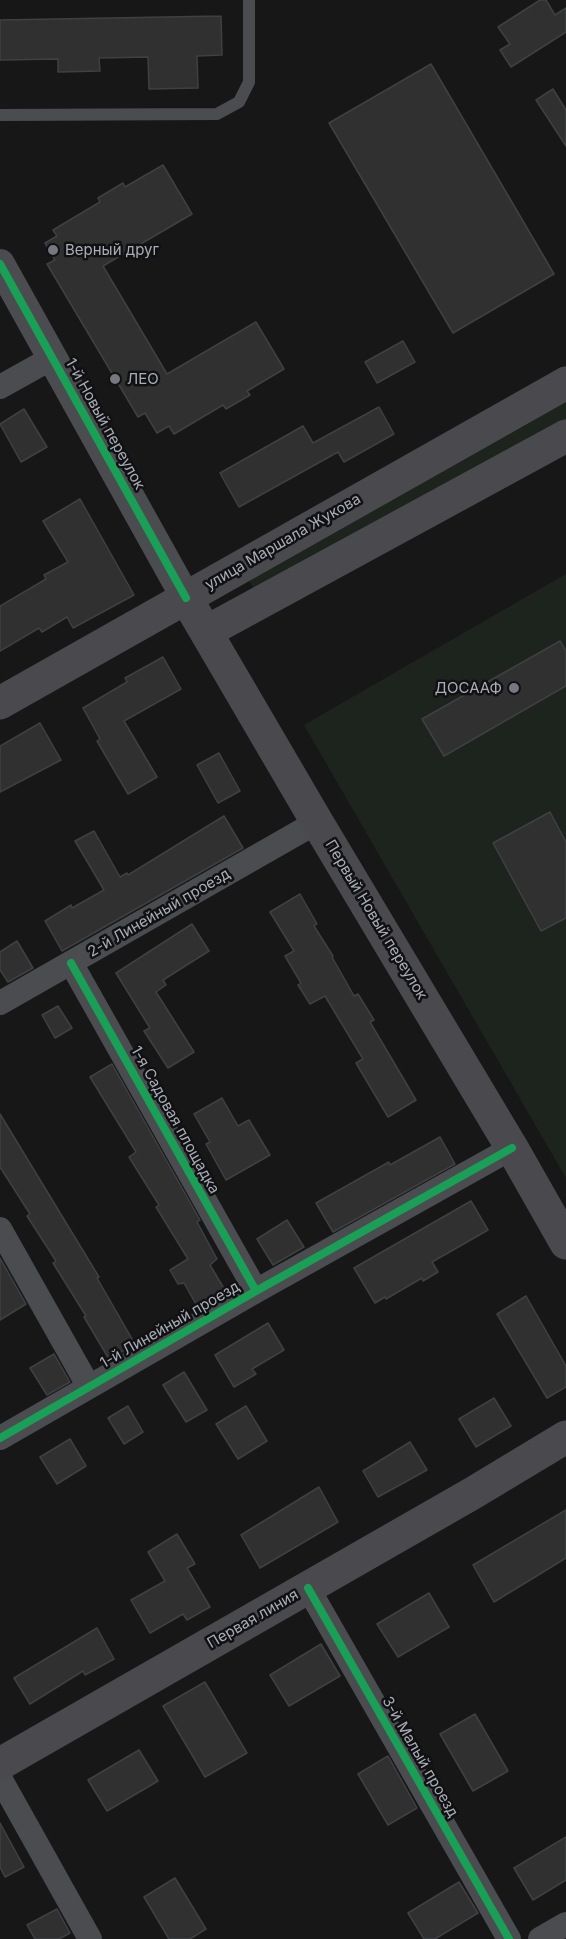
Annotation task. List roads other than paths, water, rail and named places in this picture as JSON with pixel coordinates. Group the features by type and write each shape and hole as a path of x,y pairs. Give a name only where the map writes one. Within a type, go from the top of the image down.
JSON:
{"main road":[{"name":"улица Маршала Жукова","path":"0,703 566,383"},
{"path":"206,632 566,436"},
{"name":"Первый Новый переулок","path":"186,597 566,1243"},
{"name":"Первая линия","path":"0,1764 473,1493 566,1437"}],"street":[{"name":"1-й Новый переулок","path":"0,264 186,597"},
{"path":"0,387 52,358"},
{"name":"2-й Линейный проезд","path":"0,1003 317,822"},
{"name":"1-я Садовая площадка","path":"71,963 256,1291"},
{"name":"1-й Линейный проезд","path":"0,1438 512,1148"},
{"path":"0,1229 89,1387"},
{"name":"3-й Малый проезд","path":"308,1588 509,1939"},
{"path":"0,1778 90,1939"},
{"path":"540,1939 566,1924"}],"lane":[{"path":"0,115 217,114 239,102 249,82 249,0"}],"place":[{"name":"Верный друг","path":"53,250"},
{"name":"ЛЕО","path":"115,379"},
{"name":"ДОСААФ","path":"514,688"}]}
